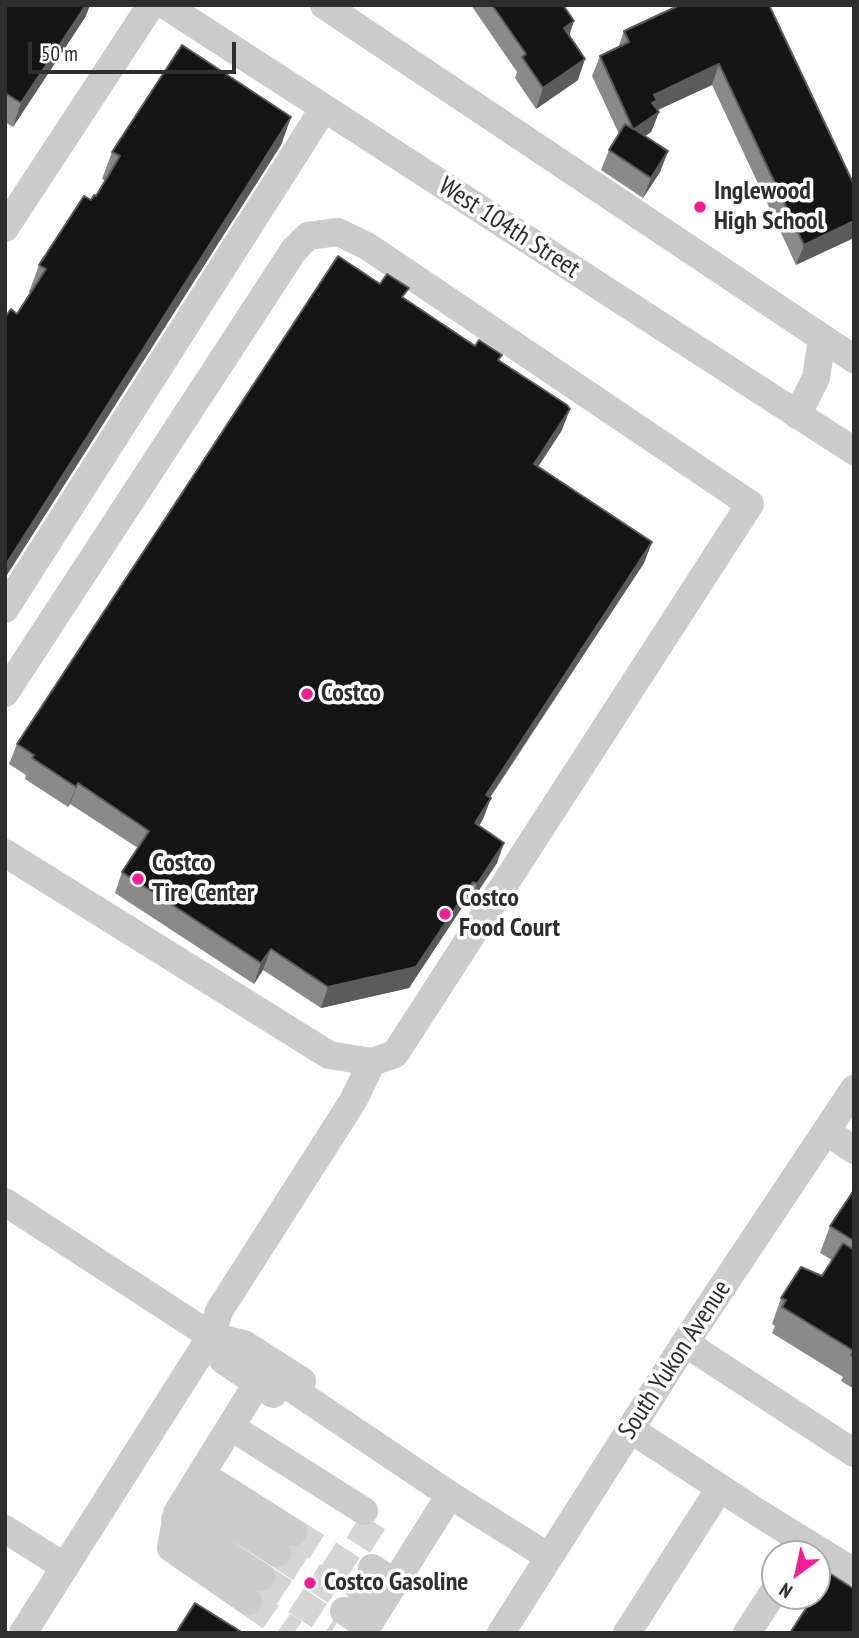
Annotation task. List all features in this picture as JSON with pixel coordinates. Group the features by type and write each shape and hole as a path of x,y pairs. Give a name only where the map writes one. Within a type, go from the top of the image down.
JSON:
{"street":[{"path":"5,228 151,5"},
{"name":"West 104th Street","path":"165,5 854,452"},
{"path":"324,5 854,359"},
{"path":"5,609 324,108"},
{"path":"5,693 287,262 309,236 338,232 367,246 750,504 395,1054 372,1062 329,1055 5,853"},
{"path":"797,415 816,378 822,339"},
{"path":"23,1633 211,1336 219,1311 353,1101 372,1062"},
{"name":"South Yukon Avenue","path":"501,1633 685,1343 854,1089"},
{"path":"826,1131 854,1150"},
{"path":"5,1202 211,1336 244,1344 372,1427 381,1449"},
{"path":"211,1336 223,1360 257,1384 346,1442 381,1449 549,1557"},
{"path":"685,1343 852,1449"},
{"path":"189,1497 257,1384"},
{"path":"630,1429 720,1488 791,1540"},
{"path":"226,1433 359,1518"},
{"path":"627,1633 720,1488"},
{"path":"374,1591 450,1495"},
{"path":"189,1497 274,1560 189,1497"},
{"path":"5,1529 65,1567"},
{"path":"831,1561 854,1572"},
{"path":"747,1633 762,1610"}],"building":[{"path":"5,5 86,5 21,103 5,93"},
{"path":"492,5 563,5 574,21 564,28 585,59 543,88 522,57 526,54"},
{"path":"680,5 769,5 854,185 854,221 804,245 719,64 654,95 657,100 652,103 659,112 634,129 668,151 651,178 609,150 625,124 633,129 600,56 629,42 624,31"},
{"path":"182,45 291,117 5,566 5,317 11,309 17,314 46,269 39,265 84,196 91,200 96,196 120,156 112,152"},
{"name":"Costco","path":"338,256 380,284 387,274 409,288 402,297 475,346 479,340 502,355 498,360 567,405 570,409 534,464 652,542 486,795 491,798 475,823 504,843 477,884 473,882 416,967 328,987 271,949 261,963 122,872 149,831 78,783 76,787 32,758 34,755 17,744"},
{"path":"854,1190 854,1241 830,1226"},
{"path":"843,1243 854,1250 854,1351 782,1307 786,1300 781,1298 801,1267 822,1276"},
{"path":"831,1574 854,1589 854,1633 790,1633 805,1610 831,1610"},
{"path":"195,1603 243,1633 176,1633"}],"tunnel":[{"path":"354,1526 387,1547"},
{"path":"293,1532 366,1578"},
{"path":"277,1553 351,1601"},
{"path":"261,1577 335,1626"},
{"path":"248,1601 294,1633"}],"place":[{"name":"Inglewood High School","path":"700,207"},
{"name":"Costco","path":"307,694"},
{"name":"Costco Tire Center","path":"138,879"},
{"name":"Costco Food Court","path":"445,914"},
{"name":"Costco Gasoline","path":"310,1583"}]}
